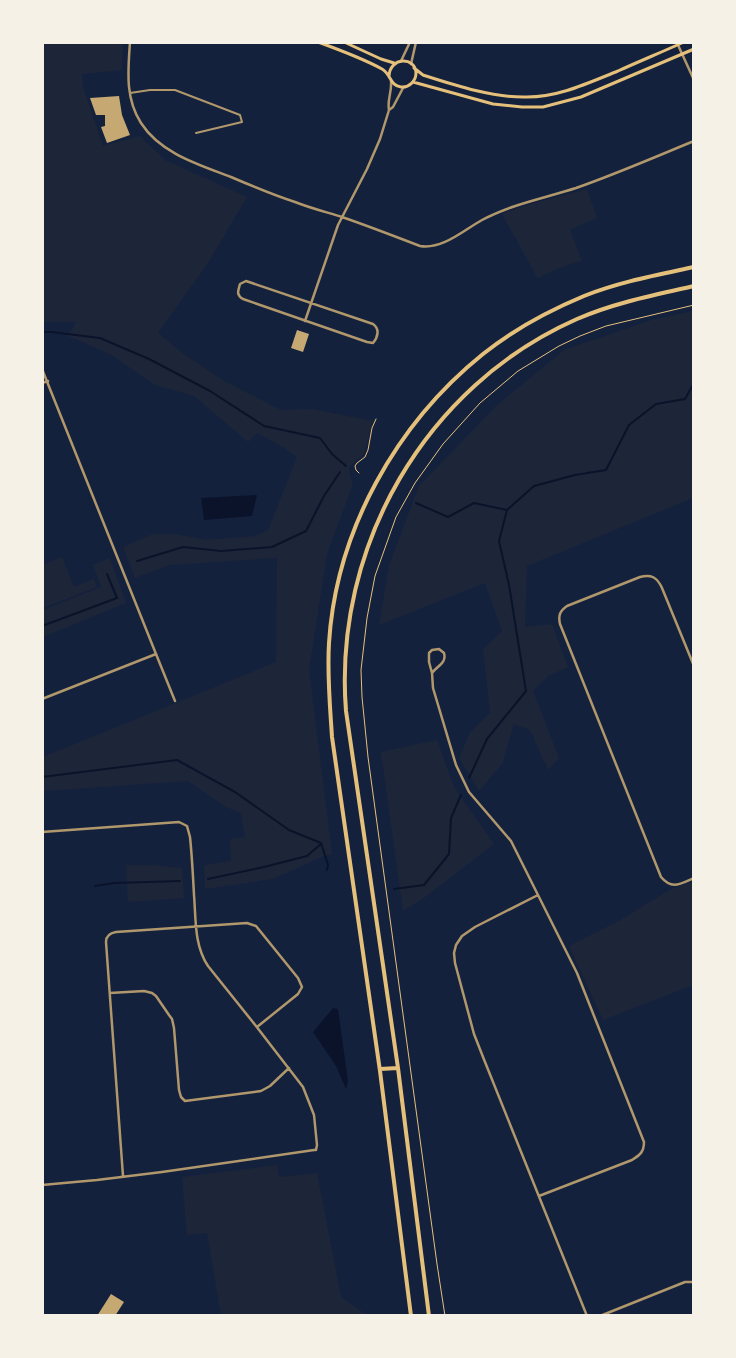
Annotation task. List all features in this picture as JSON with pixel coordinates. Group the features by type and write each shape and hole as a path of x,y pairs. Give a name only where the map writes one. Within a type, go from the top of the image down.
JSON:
{"highway":[{"path":"411,1316 380,1069 332,737 328,682 329,643 341,574 354,532 374,487 399,445 417,420 446,388 488,351 538,318 586,296 626,282 694,267"},
{"path":"429,1316 398,1068 348,729 345,696 346,652 349,620 356,586 386,501 416,450 459,400 487,375 520,351 577,319 633,300 694,286"},
{"path":"380,1069 398,1068"}],"main road":[{"path":"318,42 384,70 396,86 409,86 416,76 414,68"},
{"path":"344,42 381,59 395,63"},
{"path":"389,76 391,67 401,61 408,62 422,75 506,96 536,97 576,88 684,42"},
{"path":"413,82 493,104 522,108 544,107 581,97 694,49"}],"street":[{"path":"130,42 127,67 128,84 136,112 146,129 164,146 204,167 280,197 420,246 431,247 444,242 499,212 584,185 694,141"},
{"path":"401,61 410,42"},
{"path":"411,64 416,42"},
{"path":"678,45 694,80"},
{"path":"389,110 388,104 392,90 391,81"},
{"path":"305,320 341,217 370,162 389,110 403,87"},
{"path":"130,93 150,90 175,90 240,115 242,122 196,133"},
{"path":"250,281 311,303 373,324 378,329 375,341 370,343 243,299 237,292 240,284 250,281"},
{"path":"42,368 175,701"},
{"path":"42,383 48,381"},
{"path":"694,666 662,588 657,579 653,577 640,577 567,606 559,615 560,624 661,877 667,884 672,885 694,878"},
{"path":"432,673 445,659 444,653 439,649 432,650 429,653 429,662 433,688 456,765 474,798 511,841 538,895 580,980 644,1142 642,1154 632,1160 539,1196"},
{"path":"42,699 156,654"},
{"path":"42,832 179,822 185,824 190,837 196,927 199,946 205,961 303,1087 311,1105 317,1146 316,1150 262,1159 42,1185"},
{"path":"538,895 475,927 462,936 454,953 455,963 474,1034 588,1316"},
{"path":"123,1176 106,938 116,932 253,925 258,928 300,981 302,987 298,994 257,1026"},
{"path":"110,993 148,991 156,996 172,1018 179,1090 181,1097 185,1101 261,1091 270,1086 289,1068"},
{"path":"600,1316 685,1282 694,1282"}],"path":[{"path":"445,1316 368,757 362,697 361,670 363,648 375,576 396,517 415,483 449,437 480,403 526,366 580,336 606,326 694,305"},
{"path":"359,473 355,466 365,457 376,419"}],"shaded area":[{"path":"43,42 123,43 122,70 82,74 83,87 103,146 140,136 165,160 247,197 208,263 158,333 181,352 226,382 281,410 312,409 373,421 364,454 349,467 353,484 327,554 309,670 332,854 273,879 205,889 204,865 231,861 230,839 245,837 241,813 226,807 188,781 43,791 43,757 276,662 277,558 170,565 135,578 123,547 153,534 175,534 206,540 255,536 268,530 297,457 257,433 248,442 194,396 155,385 113,356 68,336 76,322 43,322"},
{"path":"587,189 597,218 570,230 582,261 559,268 538,279 502,214 527,205"},
{"path":"693,311 693,498 527,566 525,627 552,624 568,667 548,676 533,691 559,758 548,770 530,730 514,724 502,764 479,791 459,758 470,732 490,713 483,649 502,631 485,583 379,625 389,565 419,486 496,406 564,350 651,320"},
{"path":"257,495 252,516 204,520 201,498"},
{"path":"62,557 74,587 94,579 97,587 43,608 43,565"},
{"path":"110,558 126,603 43,637 43,610 101,587 93,565"},
{"path":"437,740 454,787 494,844 424,898 403,911 381,752"},
{"path":"126,865 182,868 184,898 128,902"},
{"path":"693,881 693,985 603,1020 569,946 617,922 669,890"},
{"path":"333,1008 338,1009 348,1081 346,1089 336,1066 313,1032"},
{"path":"277,1165 279,1177 317,1173 341,1297 367,1315 221,1315 207,1233 187,1235 182,1177"}],"building":[{"path":"119,96 122,115 130,135 107,143 101,127 105,126 105,115 96,115 90,98"},
{"path":"297,330 309,334 303,352 291,348"},
{"path":"111,1294 124,1302 115,1316 97,1316"}],"waterway":[{"path":"42,332 100,338 149,359 210,391 264,426 320,438 332,454 346,466"},
{"path":"416,503 448,517 474,503 507,510 534,486 575,475 606,470 629,425 656,404 685,399 694,383"},
{"path":"137,561 183,547 221,551 272,547 306,531 324,496 340,472"},
{"path":"469,778 487,739 526,691 509,585 499,541 507,510"},
{"path":"42,626 117,598 107,574"},
{"path":"42,777 177,760 235,792 289,830 321,843 328,865 327,870"},
{"path":"394,889 424,885 449,854 451,818 461,795"},
{"path":"208,879 307,856 321,844"},
{"path":"95,886 114,883 180,881"}]}
